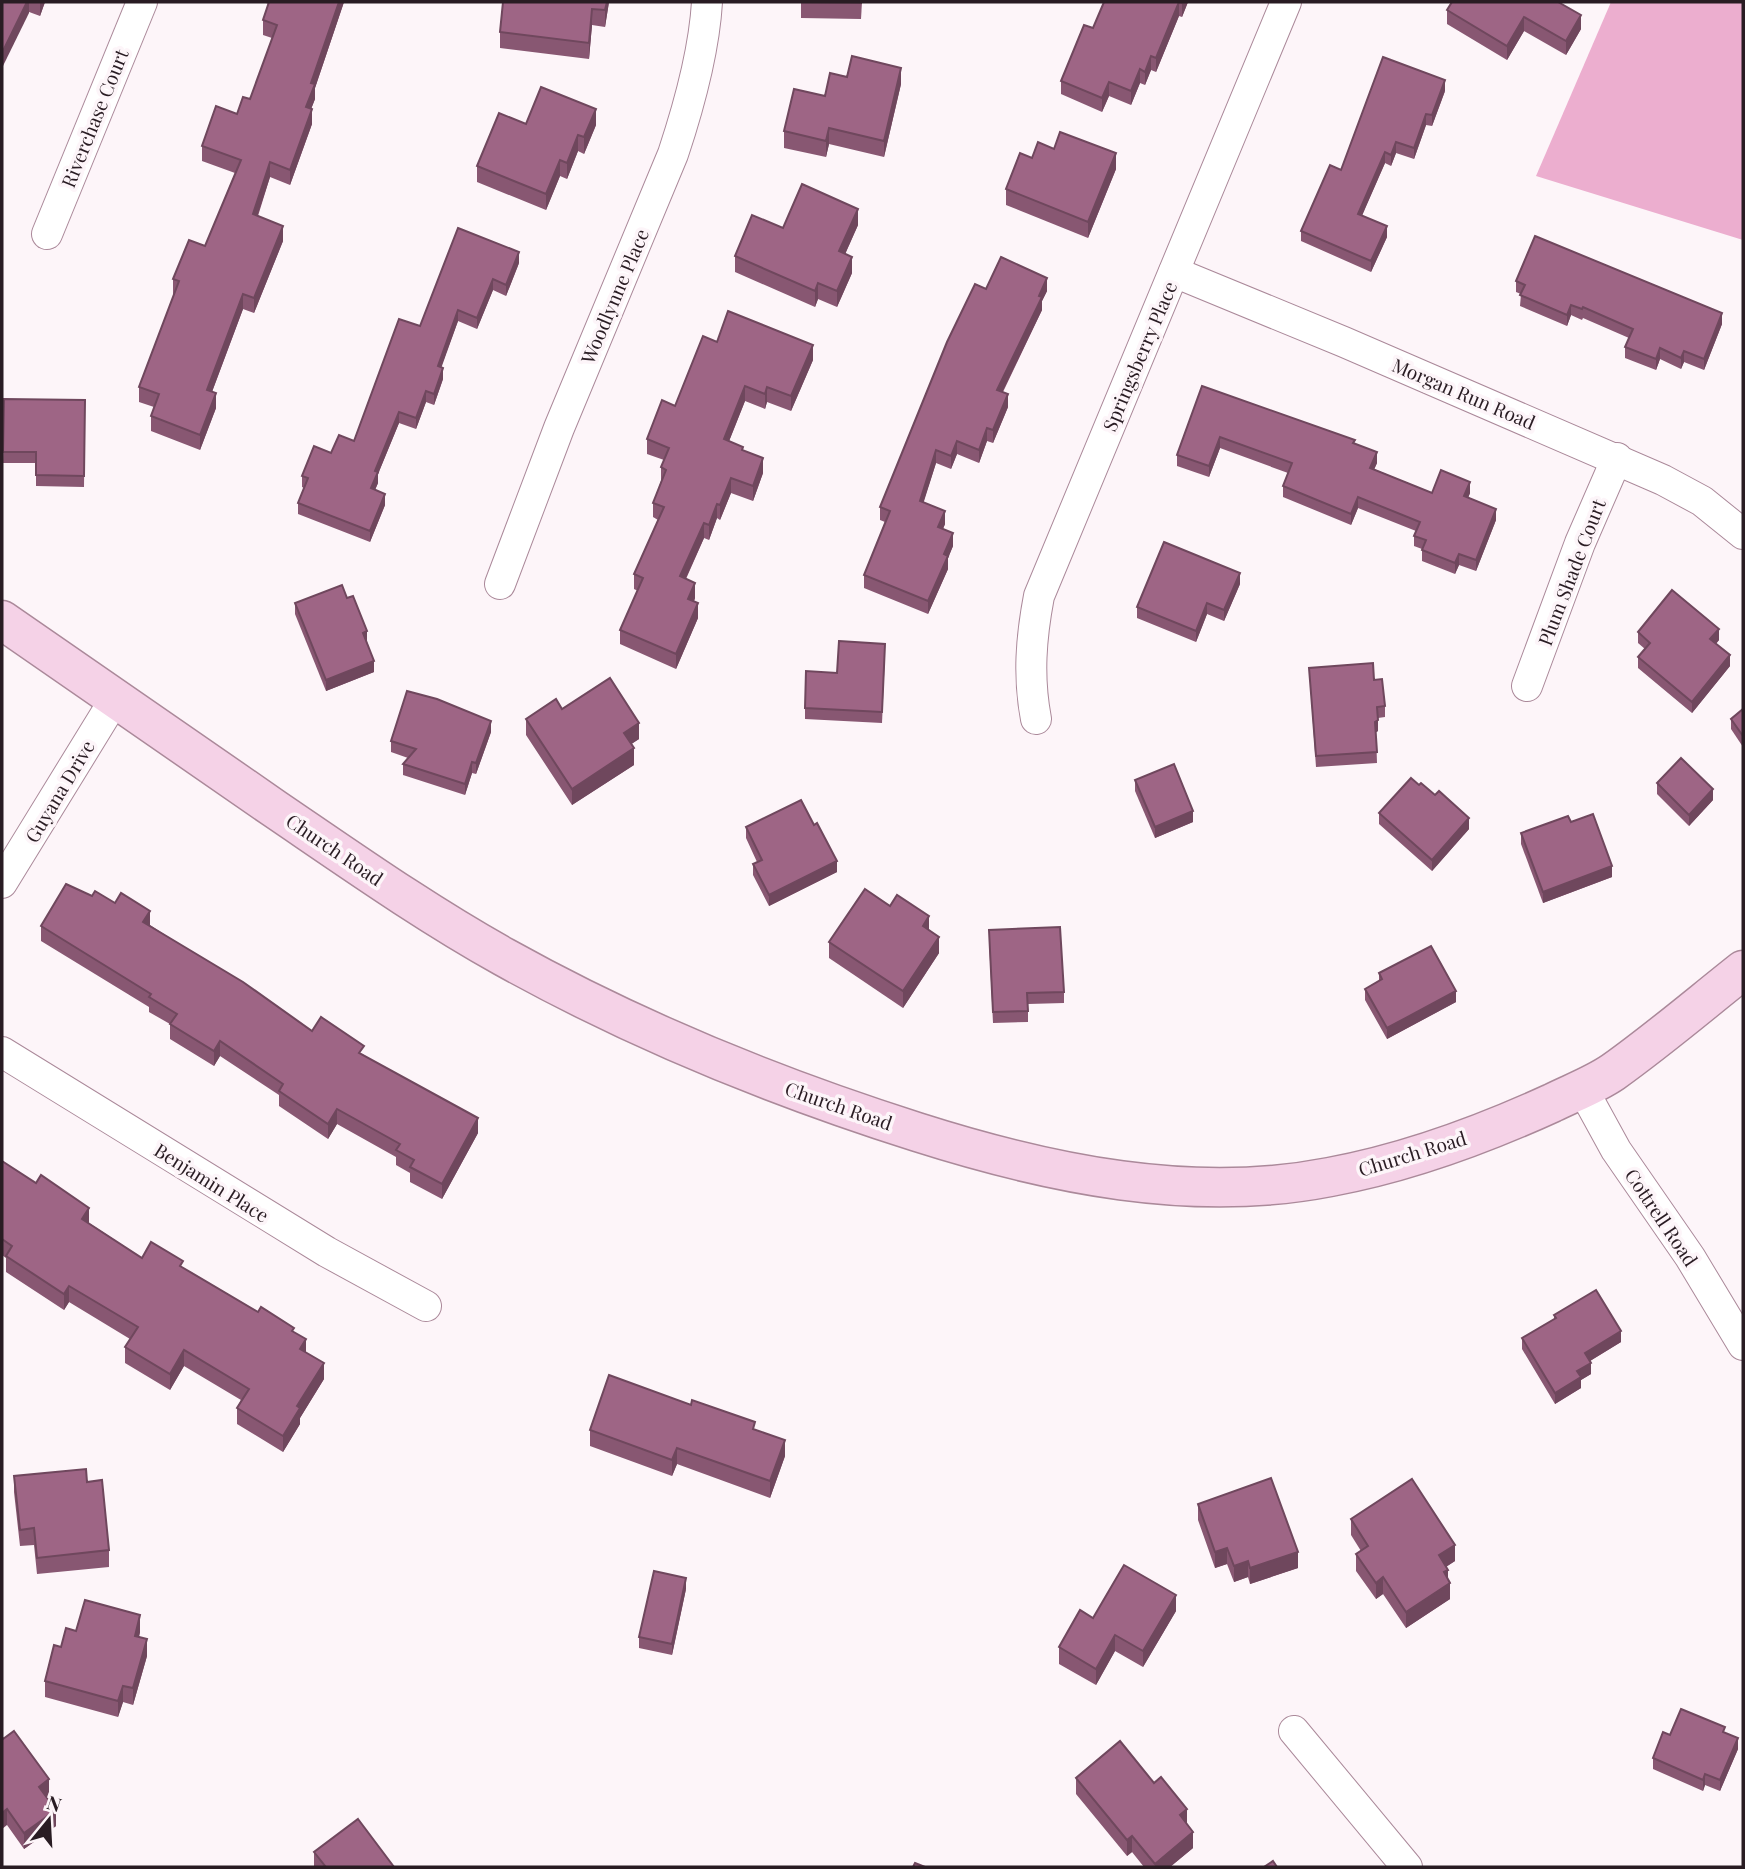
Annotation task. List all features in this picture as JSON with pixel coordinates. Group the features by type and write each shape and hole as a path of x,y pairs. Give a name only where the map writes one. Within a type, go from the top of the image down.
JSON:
{"main road":[{"name":"Church Road","path":"2,620 356,865 500,955 570,992 708,1056 821,1101 976,1151 1075,1174 1172,1186 1256,1186 1329,1178 1412,1157 1519,1118 1609,1074 1743,970"}],"street":[{"name":"Riverchase Court","path":"47,234 142,2"},
{"name":"Woodlynne Place","path":"500,584 559,428 673,155 685,118 706,20 707,2"},
{"name":"Springsberry Place","path":"1036,719 1030,689 1031,652 1039,596 1286,2"},
{"name":"Morgan Run Road","path":"1174,272 1617,458 1702,500 1743,534"},
{"name":"Plum Shade Court","path":"1527,686 1580,543 1617,458"},
{"name":"Guyana Drive","path":"2,883 115,699"},
{"name":"Benjamin Place","path":"2,1052 327,1252 426,1306"},
{"name":"Cottrell Road","path":"1582,1088 1616,1150 1690,1257 1743,1345"},
{"path":"1294,1731 1407,1867"}],"shaded area":[{"path":"1611,2 1743,2 1743,240 1536,176"}],"building":[{"path":"2,2 27,2 2,53"},
{"path":"269,2 339,2 311,83 315,84 306,107 312,109 290,170 270,162 253,214 283,226 254,298 243,294 207,390 216,393 200,435 151,416 159,394 139,387 179,281 173,279 189,240 205,246 241,160 202,146 216,106 237,114 243,97 250,99 277,25 263,20"},
{"path":"503,2 607,2 605,10 592,9 589,43 500,32"},
{"path":"1104,2 1179,2 1156,58 1151,56 1145,72 1140,69 1131,91 1109,82 1102,98 1061,81 1084,25 1093,28"},
{"path":"1452,2 1558,2 1581,15 1566,41 1524,17 1507,46 1447,10"},
{"path":"852,56 901,68 884,141 829,128 826,141 784,131 794,89 825,96 830,73 847,77"},
{"path":"1383,57 1445,80 1432,115 1426,114 1414,148 1396,142 1391,155 1385,152 1358,214 1387,226 1371,261 1301,231 1330,165 1341,170"},
{"path":"541,87 596,109 584,137 578,135 567,163 560,160 546,194 477,166 499,113 526,124"},
{"path":"1060,132 1116,153 1088,222 1006,189 1020,153 1032,158 1038,142 1054,149"},
{"path":"802,184 858,209 839,251 852,257 837,291 818,283 815,291 735,256 752,215 783,228"},
{"path":"458,228 519,252 506,285 493,279 477,318 458,310 438,366 443,368 434,394 426,391 416,418 399,412 375,471 378,472 371,488 385,494 370,531 298,503 308,478 302,476 314,446 331,453 339,435 354,441 399,319 420,326"},
{"path":"1535,236 1722,313 1704,359 1684,351 1681,358 1660,348 1656,359 1625,347 1633,329 1583,307 1582,309 1571,305 1567,315 1520,295 1525,285 1516,281"},
{"path":"1001,257 1047,278 1039,296 1042,297 997,390 1008,394 993,430 987,428 979,450 957,441 951,456 936,450 920,501 945,511 938,527 953,533 944,554 948,556 928,601 864,575 890,511 880,507 947,342 975,284 986,289"},
{"path":"728,311 813,345 791,396 767,387 765,394 745,386 724,439 763,458 753,486 731,478 709,525 704,523 680,576 695,583 688,599 698,603 676,654 620,630 643,578 634,574 664,507 653,503 666,470 661,467 669,448 647,439 662,400 675,406 703,336 717,342"},
{"path":"1202,386 1355,440 1353,443 1377,452 1370,468 1432,493 1441,470 1470,482 1464,496 1496,509 1476,560 1459,554 1455,563 1422,550 1426,540 1414,536 1420,522 1358,497 1351,514 1283,486 1292,463 1220,437 1209,466 1177,455"},
{"path":"4,399 85,400 84,476 36,475 36,452 3,452"},
{"path":"1164,542 1240,573 1224,610 1207,603 1196,631 1137,607"},
{"path":"342,585 347,598 353,596 367,631 363,633 374,661 326,680 295,603"},
{"path":"1672,590 1719,629 1710,639 1730,655 1692,702 1638,657 1650,643 1638,632"},
{"path":"839,641 885,644 882,712 805,708 806,671 837,673"},
{"path":"1373,663 1374,680 1382,679 1385,706 1377,707 1377,752 1316,756 1309,668"},
{"path":"610,678 639,723 624,733 634,748 572,789 526,719 556,699 562,709"},
{"path":"407,691 437,699 491,721 476,763 472,762 465,784 403,764 416,749 391,741"},
{"path":"1743,709 1743,736 1731,719"},
{"path":"1681,758 1713,789 1689,815 1657,783"},
{"path":"1174,764 1193,811 1155,827 1135,780"},
{"path":"1411,778 1435,795 1439,791 1469,818 1432,860 1379,813"},
{"path":"801,800 837,861 769,895 753,864 762,860 746,827"},
{"path":"1593,814 1612,866 1543,892 1521,833 1568,816 1571,822"},
{"path":"66,884 92,896 95,891 115,903 121,893 150,911 143,922 243,982 312,1031 321,1017 364,1046 359,1053 478,1118 442,1184 410,1167 414,1160 396,1150 400,1144 337,1109 328,1124 279,1091 283,1084 220,1041 214,1051 170,1024 177,1014 149,997 151,994 41,926"},
{"path":"865,889 890,906 897,895 929,916 923,926 939,937 903,991 829,942"},
{"path":"1060,927 1064,992 1027,993 1028,1011 993,1012 989,930"},
{"path":"1431,946 1456,991 1387,1028 1365,989 1382,979 1379,973"},
{"path":"2,1161 36,1183 41,1175 89,1208 82,1219 142,1258 151,1242 183,1261 180,1266 258,1312 261,1307 306,1339 300,1349 324,1363 297,1406 300,1408 283,1436 237,1408 249,1389 184,1350 170,1374 125,1347 138,1327 69,1286 64,1294 6,1256 12,1246 2,1239"},
{"path":"1596,1290 1621,1331 1585,1353 1591,1363 1577,1371 1581,1377 1555,1393 1522,1338"},
{"path":"609,1375 691,1405 692,1400 755,1422 753,1429 785,1440 770,1481 677,1448 672,1460 590,1430"},
{"path":"86,1469 87,1482 102,1480 109,1550 37,1558 34,1528 20,1530 14,1476"},
{"path":"1271,1478 1298,1552 1250,1568 1248,1561 1234,1566 1227,1548 1215,1552 1198,1504"},
{"path":"1412,1479 1455,1545 1439,1555 1448,1570 1444,1572 1450,1583 1406,1612 1383,1577 1376,1583 1356,1554 1368,1546 1351,1519"},
{"path":"1124,1565 1176,1595 1143,1651 1115,1635 1096,1669 1059,1647 1080,1610 1093,1618"},
{"path":"654,1571 686,1578 672,1644 639,1637"},
{"path":"85,1600 140,1615 135,1636 147,1639 133,1688 123,1686 118,1701 45,1681 54,1645 61,1647 66,1628 76,1631"},
{"path":"1681,1709 1725,1727 1723,1732 1738,1738 1720,1780 1705,1774 1703,1780 1653,1758 1663,1732 1670,1735"},
{"path":"14,1731 49,1779 39,1787 56,1810 24,1833 7,1809 2,1813 2,1737 3,1739"},
{"path":"1120,1741 1154,1783 1161,1777 1187,1809 1180,1815 1193,1832 1155,1864 1132,1836 1127,1840 1076,1778"},
{"path":"358,1819 394,1867 323,1867 325,1866 314,1852"},
{"path":"1273,1861 1277,1867 1264,1867"}]}
